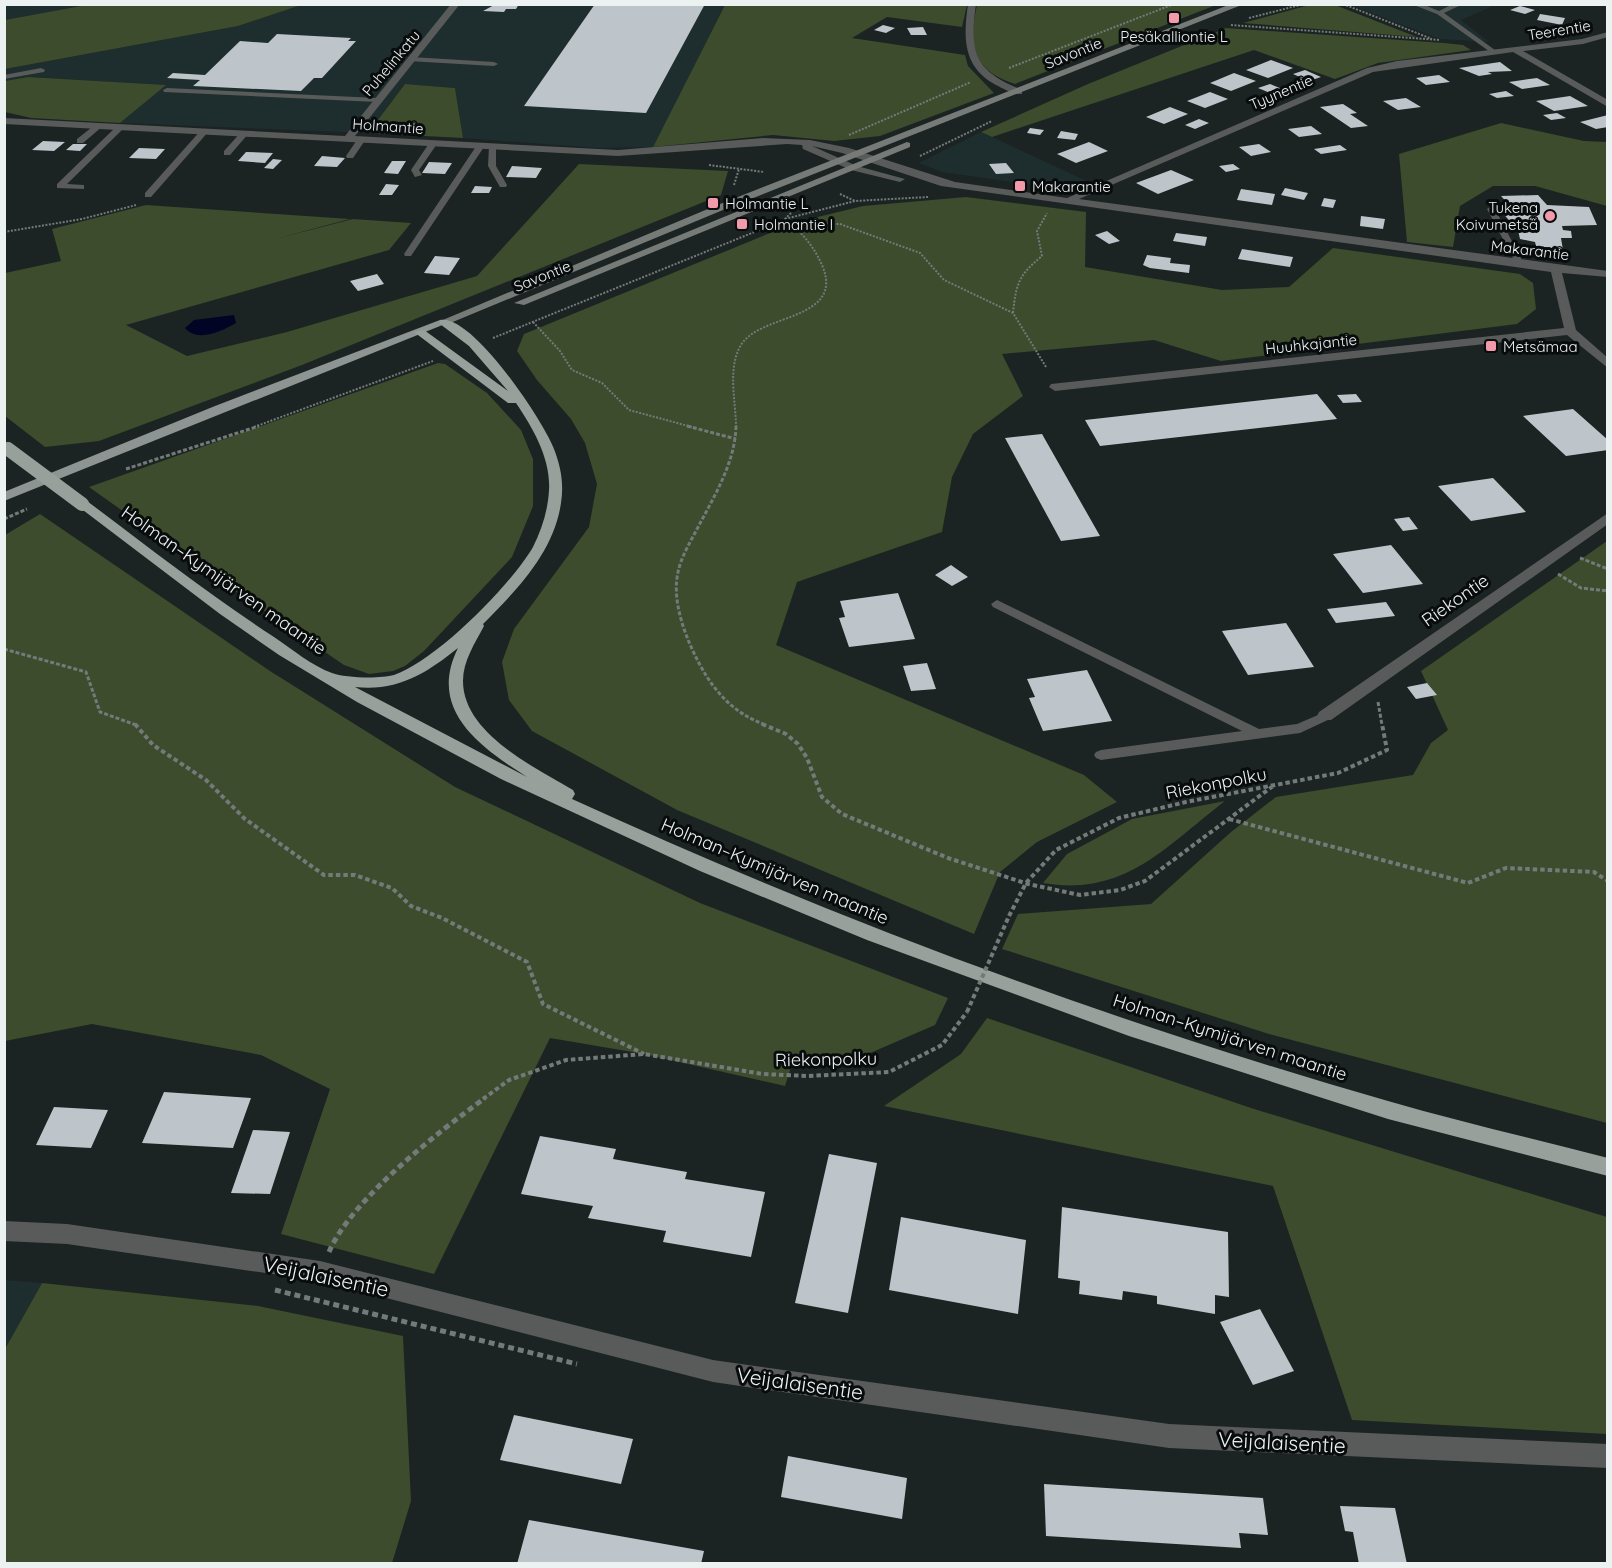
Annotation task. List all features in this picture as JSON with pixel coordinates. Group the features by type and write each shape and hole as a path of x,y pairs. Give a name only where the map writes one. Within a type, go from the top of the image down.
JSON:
{"highway":[{"path":"315,671 368,684 404,677 441,652 485,612 535,554 555,504 556,482 552,457 542,433 476,345 449,326"},
{"path":"424,335 525,409"},
{"name":"Holman–Kymijärven maantie","path":"6,448 259,634 315,671 486,765 633,834 791,903 941,962 1179,1045 1390,1110 1608,1167"},
{"path":"485,612 457,665 454,684 457,701 465,716 499,750 633,834"}],"main road":[{"name":"Savontie","path":"449,326 836,162 1240,4"},
{"name":"Savontie","path":"4,497 69,471 273,399 424,335 854,168 1019,92"}],"street":[{"name":"Puhelinkatu","path":"348,138 456,4"},
{"path":"972,4 968,43 972,62 987,76 1019,92"},
{"name":"Teerentie","path":"1515,50 1583,41 1608,34"},
{"path":"1515,50 1608,104"},
{"name":"Tyynentie","path":"1070,200 1370,70 1397,64 1515,50"},
{"name":"Holmantie","path":"4,121 348,138 492,148 641,153 770,142 796,142 833,147 873,160"},
{"name":"Holmantie","path":"770,142 799,145 836,162"},
{"name":"Makarantie","path":"873,160 924,178 951,184"},
{"name":"Makarantie","path":"836,162 892,178 1070,200 1556,269 1608,274"},
{"path":"1556,269 1570,331 1608,365"},
{"name":"Huuhkajantie","path":"1055,387 1570,331"},
{"name":"Riekontie","path":"1325,716 1608,517"},
{"name":"Veijalaisentie","path":"4,1231 67,1234 320,1271 713,1371 1168,1436 1608,1456"}],"lane":[{"path":"1414,4 1439,13 1495,53"},
{"path":"1439,13 1455,5"},
{"path":"411,59 494,64"},
{"path":"4,77 41,70"},
{"path":"167,90 377,100"},
{"path":"80,141 99,126"},
{"path":"81,187 60,186 121,127"},
{"path":"148,195 205,131"},
{"path":"227,153 245,133"},
{"path":"350,156 362,140"},
{"path":"417,175 415,170 433,144"},
{"path":"408,254 480,147"},
{"path":"492,148 492,166 503,185"},
{"path":"1491,209 1514,248 1520,264"},
{"path":"997,604 1258,734"},
{"path":"1101,755 1300,728 1325,716"}],"path":[{"path":"833,147 852,133 987,76 1173,4"},
{"path":"1343,4 1436,40"},
{"path":"1227,24 1480,44"},
{"path":"732,168 737,162"},
{"path":"840,194 855,201"},
{"path":"4,232 105,214 132,207 148,195"},
{"path":"935,196 855,201 784,220 791,223 840,224 891,241 920,254 944,280 1013,313 1046,367"},
{"path":"1013,313 1015,290 1023,272 1041,256 1037,231 1046,217 1048,205"},
{"path":"791,223 814,249 826,277 827,289 820,298 802,312 742,342 734,364 736,439 716,492 687,549 676,582 680,620 700,666 726,702 744,716 783,731 798,744 809,761 812,779 828,806 848,819 933,852 1026,883 1080,895 1138,886 1273,786"},
{"path":"533,322 560,351 572,370 602,383 629,410 736,439"},
{"path":"1540,564 1581,588 1608,591"},
{"path":"4,649 86,672 100,712 134,723 153,745 206,780 245,819 324,875 355,875 392,888 411,906 442,918 527,962 543,1004 644,1054"},
{"name":"Riekonpolku","path":"308,1298 335,1238 383,1182 457,1118 509,1080 566,1060 644,1054 709,1063 763,1074 808,1076 889,1072 942,1045 967,1012 1008,916 1026,883 1056,850 1119,819 1186,802 1338,773 1387,750 1374,680"},
{"path":"1228,819 1468,883 1506,868 1594,872 1608,881"}],"shaded area":[{"path":"5,5 92,5 5,20"},
{"path":"301,5 725,5 653,147 597,148 463,138 455,88 405,84 368,133 120,123 165,85 28,77 5,81 5,69 238,26"},
{"path":"1350,5 1495,5 1461,20 1489,42 1440,39"},
{"path":"981,132 1091,183 1076,191 942,172 919,163"},
{"path":"5,1280 42,1283 5,1349"}],"green space":[{"path":"92,4 301,5 238,26 5,69 5,20"},
{"path":"1313,4 1335,5 1417,37 1243,23"},
{"path":"725,5 967,5 962,27 887,17 852,38 965,55 968,66 994,93 880,136 834,141 773,135 653,147"},
{"path":"977,5 1216,5 1015,84 990,72 977,55 973,32"},
{"path":"1226,28 1444,43 1463,45 1471,50 1378,63 1335,79 1254,50 992,137 981,132 1088,84"},
{"path":"28,77 166,85 120,123 31,118 5,112 5,81"},
{"path":"405,84 455,88 463,138 368,133"},
{"path":"1501,123 1584,141 1607,142 1607,206 1535,186 1493,186 1460,206 1453,247 1407,242 1399,154"},
{"path":"579,164 728,171 721,195 302,365 99,441 45,447 5,416 5,273 61,261 52,229 146,205 350,219 275,239 353,219 411,223 389,250 126,325 187,356 287,332 477,276"},
{"path":"966,197 1086,212 1085,267 1222,290 1289,287 1333,248 1520,274 1533,283 1536,309 1517,324 1221,361 1154,340 1002,354 1023,396 973,434 952,477 942,532 797,582 776,645 1084,775 1117,802 1037,842 1000,872 974,934 677,810 532,731 509,700 502,662 514,629 589,527 597,484 585,443 571,419 537,380 517,351 524,334 797,222 863,206"},
{"path":"438,363 445,364 487,393 521,430 533,459 533,506 512,557 424,651 405,666 393,671 369,674 344,665 89,487"},
{"path":"40,514 270,671 455,787 700,903 948,998 935,1025 868,1054 793,1061 785,1086 644,1054 550,1038 434,1274 281,1234 330,1089 261,1055 92,1024 5,1041 5,535"},
{"path":"1607,541 1607,1123 1269,1034 1002,949 1018,914 1151,904 1231,832 1276,797 1413,775 1431,743 1448,730 1421,671"},
{"path":"1225,801 1163,851 1121,875 1098,883 1072,885 1043,883 1067,854 1132,819"},
{"path":"987,1018 1251,1108 1607,1217 1607,1434 1352,1420 1273,1186 884,1106 961,1054"},
{"path":"42,1283 258,1306 403,1336 411,1501 392,1563 5,1563 5,1349"}],"water":[{"path":"234,315 236,323 210,334 196,335 185,328 194,320"}],"building":[{"path":"496,4 519,4 516,9 506,9 504,12 483,11"},
{"path":"595,4 705,4 646,113 524,106"},
{"path":"1520,6 1535,10 1525,14 1510,10"},
{"path":"1540,14 1565,18 1562,25 1537,20"},
{"path":"883,25 895,28 886,33 874,30"},
{"path":"923,27 927,35 911,35 907,28"},
{"path":"277,34 351,38 348,41 356,41 322,78 314,78 301,91 193,86 200,80 167,78 173,73 205,75 240,41 268,43"},
{"path":"1271,60 1293,68 1268,78 1246,70"},
{"path":"1500,62 1512,71 1488,72 1492,74 1479,76 1459,68"},
{"path":"1305,70 1321,77 1309,81 1293,74"},
{"path":"1234,73 1256,81 1231,91 1210,83"},
{"path":"1439,75 1450,82 1426,85 1416,78"},
{"path":"1537,78 1550,85 1522,89 1509,82"},
{"path":"1270,84 1287,91 1275,95 1258,88"},
{"path":"1506,91 1514,96 1497,98 1489,94"},
{"path":"1210,92 1228,99 1205,108 1187,101"},
{"path":"1570,96 1588,106 1554,111 1536,101"},
{"path":"1406,98 1421,107 1398,110 1383,101"},
{"path":"1343,104 1357,113 1350,114 1368,126 1351,128 1320,107"},
{"path":"1170,107 1188,114 1164,124 1146,117"},
{"path":"1557,113 1566,118 1551,120 1543,115"},
{"path":"1608,115 1608,127 1596,129 1580,122"},
{"path":"1199,119 1209,123 1195,129 1185,125"},
{"path":"1311,126 1322,134 1299,137 1288,129"},
{"path":"1030,128 1044,130 1040,135 1027,133"},
{"path":"1061,131 1078,134 1075,140 1057,138"},
{"path":"43,141 65,142 54,151 32,150"},
{"path":"1089,142 1108,151 1076,163 1057,154"},
{"path":"73,144 87,144 80,151 66,150"},
{"path":"1259,144 1271,152 1251,156 1239,147"},
{"path":"1340,145 1347,150 1321,154 1314,149"},
{"path":"139,148 165,149 156,159 129,158"},
{"path":"246,152 273,153 265,163 238,161"},
{"path":"322,156 345,158 337,167 314,166"},
{"path":"273,159 282,160 273,169 264,168"},
{"path":"392,161 406,161 398,174 384,173"},
{"path":"429,162 452,163 445,174 422,173"},
{"path":"1006,163 1014,173 996,174 989,164"},
{"path":"1233,164 1240,169 1226,172 1219,166"},
{"path":"512,166 542,168 536,178 506,177"},
{"path":"1171,170 1194,180 1158,194 1136,183"},
{"path":"386,184 399,185 392,195 379,195"},
{"path":"475,186 492,187 489,193 471,193"},
{"path":"1285,188 1308,193 1304,200 1281,195"},
{"path":"1241,189 1275,194 1272,205 1237,200"},
{"name":"Tukena Koivumetsä","path":"1538,195 1547,205 1589,207 1597,225 1562,226 1563,230 1571,231 1572,238 1561,238 1563,250 1536,246 1535,242 1520,239 1518,230 1498,208 1511,207 1501,196"},
{"path":"1324,198 1336,200 1333,208 1321,206"},
{"path":"1361,216 1385,219 1383,229 1360,226"},
{"path":"1107,231 1120,241 1109,244 1095,235"},
{"path":"1176,233 1207,237 1205,246 1173,241"},
{"path":"1491,242 1502,243 1507,251 1495,251"},
{"path":"1242,249 1293,257 1290,267 1238,259"},
{"path":"1147,255 1171,258 1170,263 1190,265 1189,273 1143,265"},
{"path":"435,256 460,258 449,275 424,273"},
{"path":"377,274 384,284 358,291 350,281"},
{"path":"1317,394 1337,419 1100,446 1085,420"},
{"path":"1356,394 1362,402 1343,403 1337,395"},
{"path":"1573,409 1608,440 1608,450 1566,456 1523,416"},
{"path":"1042,434 1100,536 1061,541 1005,438"},
{"path":"1493,478 1526,512 1471,521 1438,486"},
{"path":"1409,517 1418,529 1403,531 1394,519"},
{"path":"1391,545 1423,584 1363,593 1333,554"},
{"path":"951,565 968,577 952,586 935,575"},
{"path":"898,593 915,639 849,647 839,618 845,617 840,601"},
{"path":"1386,602 1395,616 1336,623 1327,609"},
{"path":"1286,623 1314,667 1248,675 1222,631"},
{"path":"927,663 936,689 911,691 903,666"},
{"path":"1087,670 1112,721 1043,731 1029,698 1035,697 1027,679"},
{"path":"1427,683 1437,695 1416,699 1407,687"},
{"path":"164,1092 251,1098 233,1148 142,1143"},
{"path":"54,1107 108,1110 91,1148 36,1145"},
{"path":"253,1130 290,1132 270,1194 231,1193"},
{"path":"540,1136 616,1149 613,1159 687,1172 685,1179 765,1192 751,1257 663,1242 666,1231 588,1218 593,1206 521,1194"},
{"path":"829,1154 877,1163 848,1313 795,1303"},
{"path":"1062,1207 1228,1232 1229,1297 1215,1295 1215,1314 1157,1304 1157,1296 1123,1291 1122,1300 1079,1294 1080,1281 1058,1278"},
{"path":"901,1217 1026,1240 1018,1314 889,1290"},
{"path":"1260,1309 1294,1371 1253,1385 1220,1322"},
{"path":"514,1415 633,1439 621,1484 500,1460"},
{"path":"788,1456 907,1478 902,1519 781,1497"},
{"path":"1044,1484 1263,1498 1268,1535 1239,1533 1241,1548 1046,1536"},
{"path":"1340,1506 1395,1508 1407,1564 1359,1564 1353,1532 1345,1531"},
{"path":"529,1520 704,1551 701,1564 517,1564"}],"place":[{"name":"Pesäkalliontie L","path":"1174,18"},
{"name":"Makarantie","path":"1020,186"},
{"name":"Holmantie L","path":"713,203"},
{"name":"Tukena Koivumetsä","path":"1550,216"},
{"name":"Holmantie I","path":"742,224"},
{"name":"Metsämaa","path":"1491,346"}]}
